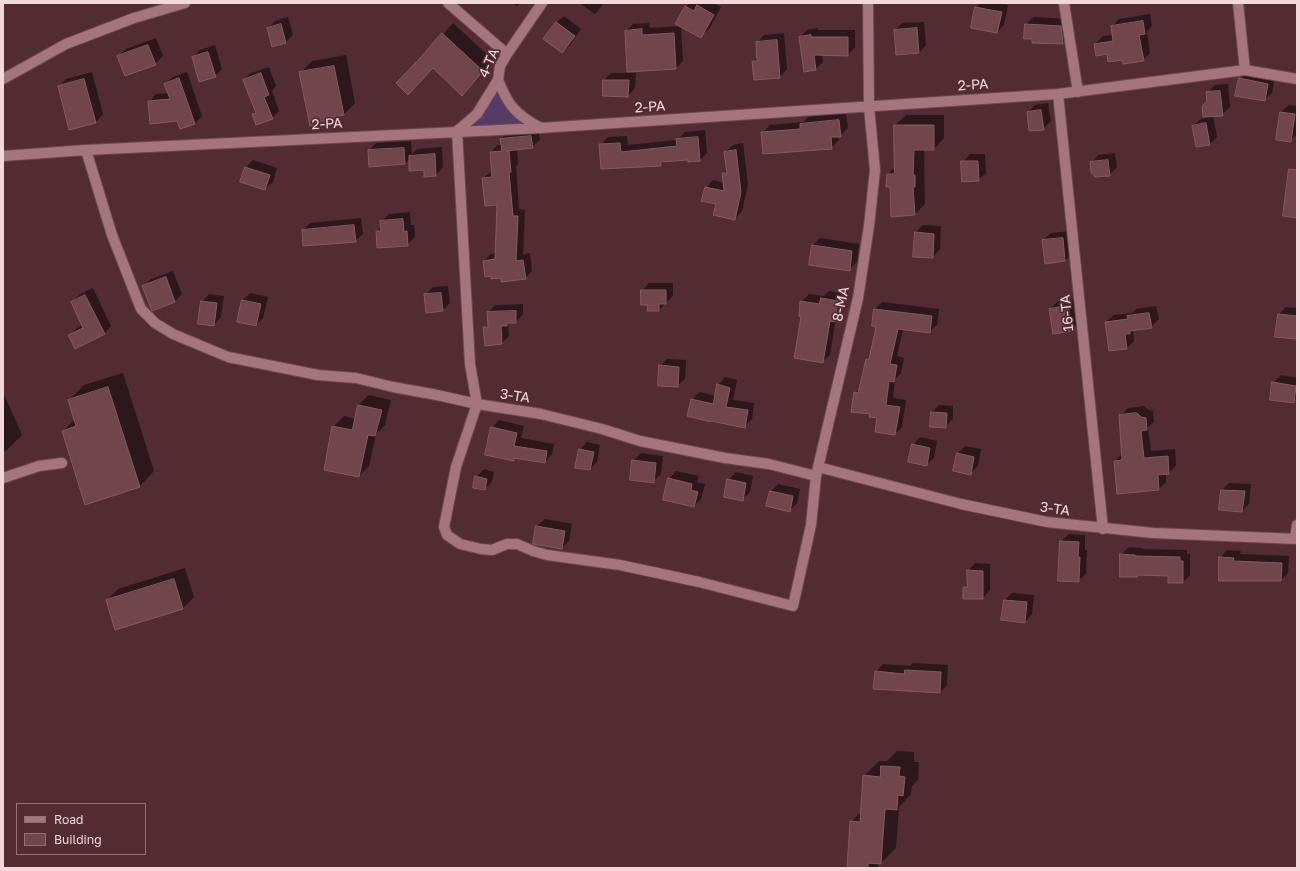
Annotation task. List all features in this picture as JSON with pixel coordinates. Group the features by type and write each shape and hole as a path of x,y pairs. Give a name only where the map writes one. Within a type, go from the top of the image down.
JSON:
{"street":[{"path":"3,79 66,44 134,18 185,3"},
{"path":"448,3 507,54"},
{"name":"4-ТА","path":"457,132 477,114 498,80 500,66 507,54 542,3"},
{"name":"8-МА","path":"477,404 456,467 444,527 447,535 460,544 492,550 507,544 517,544 547,555 620,565 699,582 793,606 811,525 817,472 858,298 869,226 875,170 869,107 868,3"},
{"path":"1064,3 1078,92"},
{"path":"1238,3 1245,70"},
{"name":"2-РА","path":"3,156 86,150 540,128 1058,94 1245,70 1297,80"},
{"path":"498,80 511,106 524,119 540,128"},
{"name":"16-ТА","path":"1058,94 1103,529"},
{"path":"457,132 470,364 477,404"},
{"name":"3-ТА","path":"86,150 112,235 141,309 155,323 173,334 228,358 318,375 356,378 477,404 541,414 602,429 640,441 725,458 817,472 1047,522 1153,533 1296,539"},
{"path":"3,478 39,466 62,463"},
{"path":"1296,539 1297,525"}],"shaded area":[{"path":"498,80 504,94 540,128 457,131"}],"building":[{"path":"697,5 714,15 701,38 675,24 685,6 694,11"},
{"path":"975,7 1002,12 997,33 971,28"},
{"path":"1143,21 1145,34 1139,35 1144,61 1123,64 1122,60 1108,62 1107,54 1096,56 1094,44 1113,41 1111,26"},
{"path":"556,22 575,36 562,53 543,39"},
{"path":"281,24 286,43 272,47 267,28"},
{"path":"1025,24 1061,26 1063,44 1032,43 1032,39 1024,39"},
{"path":"917,28 919,53 896,55 894,30"},
{"path":"642,29 642,35 674,33 676,69 627,72 625,31"},
{"path":"442,33 483,71 462,96 433,68 408,95 396,83"},
{"path":"811,35 811,37 848,37 848,56 814,55 816,70 804,72 799,37"},
{"path":"777,40 780,78 754,80 752,61 757,61 756,42"},
{"path":"148,45 156,65 125,76 117,56"},
{"path":"208,52 216,77 199,82 192,57"},
{"path":"334,66 344,115 329,118 330,122 310,126 299,72"},
{"path":"261,73 269,95 264,97 273,119 256,125 252,114 256,113 243,80"},
{"path":"179,78 195,124 180,129 177,121 150,124 148,101 170,99 164,84"},
{"path":"1239,78 1268,84 1265,101 1235,96"},
{"path":"84,79 96,123 69,130 58,86"},
{"path":"603,80 629,80 628,97 603,96"},
{"path":"1220,91 1223,116 1203,117 1202,106 1207,101 1206,92"},
{"path":"1041,110 1044,130 1029,131 1027,112"},
{"path":"1280,112 1295,114 1291,142 1276,140"},
{"path":"839,120 841,137 831,137 832,149 763,154 761,132 800,129 800,124"},
{"path":"1206,123 1210,145 1196,147 1192,126"},
{"path":"894,125 934,125 934,150 914,150 913,175 915,175 915,187 913,187 915,215 891,217 890,187 886,187 887,174 894,174"},
{"path":"531,136 533,148 509,151 511,172 509,172 513,216 518,216 516,261 523,260 526,279 501,282 501,278 491,279 491,276 485,277 483,261 495,259 497,205 485,206 482,178 492,177 490,152 502,151 500,139"},
{"path":"698,137 700,161 688,162 688,160 661,162 661,166 601,169 599,144 620,143 621,152 677,146 676,139"},
{"path":"404,148 405,164 369,167 368,150"},
{"path":"736,150 741,192 735,220 713,215 716,204 701,201 705,187 724,191 722,173 727,173 724,152"},
{"path":"435,154 436,176 424,177 424,170 409,171 409,156"},
{"path":"1108,160 1110,176 1095,177 1091,172 1090,162"},
{"path":"961,161 978,161 979,181 962,182"},
{"path":"245,167 270,175 265,190 240,182"},
{"path":"1289,169 1297,170 1297,218 1283,216"},
{"path":"403,219 404,232 407,231 408,246 377,248 376,231 381,231 380,221"},
{"path":"354,225 356,242 303,246 302,230"},
{"path":"915,232 934,234 933,258 913,257"},
{"path":"1063,238 1065,261 1045,264 1042,240"},
{"path":"812,245 852,251 850,271 809,265"},
{"path":"166,277 175,302 152,311 142,286"},
{"path":"641,290 666,290 666,304 659,304 659,311 647,311 648,305 641,305"},
{"path":"441,293 443,311 426,313 424,294"},
{"path":"85,295 105,334 75,349 68,335 83,328 71,302"},
{"path":"821,298 838,301 835,322 830,321 823,363 794,358 801,317 799,316 800,301 819,304"},
{"path":"242,300 261,304 256,326 237,322"},
{"path":"201,301 217,303 214,326 198,324"},
{"path":"1068,306 1072,331 1053,334 1049,309"},
{"path":"874,309 932,316 930,333 898,329 890,364 897,365 894,382 889,381 886,405 900,407 895,435 875,432 877,418 869,417 870,414 851,412 854,392 858,393 866,359 869,359 876,327 872,326"},
{"path":"516,311 516,323 507,323 507,326 501,326 502,344 485,346 483,327 488,327 487,312"},
{"path":"1149,313 1152,328 1130,331 1130,334 1125,334 1127,349 1109,351 1105,322 1128,319 1127,316"},
{"path":"1278,314 1297,316 1297,339 1275,337"},
{"path":"659,365 679,367 678,387 658,386"},
{"path":"1272,382 1296,386 1294,403 1270,400"},
{"path":"717,384 730,388 726,407 748,410 745,428 687,416 691,399 713,404"},
{"path":"108,387 140,487 85,505 62,431 76,426 68,400"},
{"path":"358,405 382,410 375,436 368,435 359,477 324,470 332,426 352,430"},
{"path":"931,412 947,413 946,428 930,427"},
{"path":"1137,413 1141,417 1146,418 1147,430 1141,431 1144,458 1168,456 1169,474 1158,475 1159,490 1117,494 1114,461 1122,460 1119,415"},
{"path":"491,427 517,433 514,446 547,451 545,463 514,458 514,461 485,455"},
{"path":"912,444 930,448 927,466 908,462"},
{"path":"579,449 594,452 590,470 575,468"},
{"path":"957,453 974,457 971,475 953,471"},
{"path":"632,460 656,463 654,483 630,480"},
{"path":"475,476 487,479 485,490 473,488"},
{"path":"668,478 692,484 691,490 698,492 694,507 663,500"},
{"path":"727,479 746,483 743,501 724,497"},
{"path":"1221,490 1245,491 1242,512 1219,510"},
{"path":"770,491 793,496 790,512 766,506"},
{"path":"536,526 565,531 562,549 533,544"},
{"path":"1060,541 1079,542 1079,582 1058,581"},
{"path":"1120,554 1135,556 1180,557 1180,561 1183,561 1183,583 1168,583 1168,576 1138,575 1137,577 1120,577"},
{"path":"1219,557 1234,558 1233,561 1282,563 1281,581 1219,581"},
{"path":"967,570 983,571 983,599 963,599 963,587 967,587"},
{"path":"174,579 183,609 115,630 106,600"},
{"path":"1004,600 1027,602 1025,623 1001,620"},
{"path":"905,670 941,672 940,693 873,689 875,671 904,674"},
{"path":"881,766 900,767 899,776 905,777 903,796 898,795 897,810 885,809 881,864 868,863 868,868 847,868 850,821 860,822 863,775 880,777"}]}
